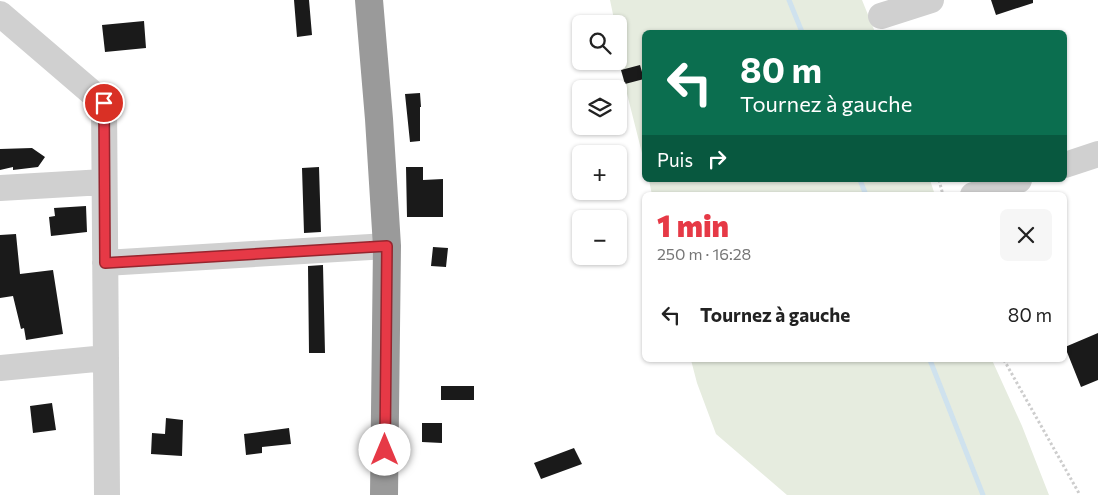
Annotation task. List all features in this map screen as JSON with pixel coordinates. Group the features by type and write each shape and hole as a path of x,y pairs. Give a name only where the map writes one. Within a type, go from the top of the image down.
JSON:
{"highway":[{"path":"369,0 387,246 384,495"}],"street":[{"path":"881,16 931,0"},
{"path":"0,14 104,103 107,495"},
{"path":"1067,164 1098,154"},
{"path":"0,188 104,182"},
{"path":"982,192 1012,182"},
{"path":"105,263 387,246"},
{"path":"0,368 106,358"}],"path":[{"path":"1005,362 1080,495"}],"shaded area":[{"path":"610,0 862,0 874,30 642,30 642,153 627,94 627,80 624,80 621,70 627,70 627,15 613,15"},
{"path":"649,182 931,182 934,192 651,192"},
{"path":"692,362 993,362 1022,426 1049,495 787,495 716,434 697,383"}],"building":[{"path":"294,0 309,0 312,35 297,37"},
{"path":"991,0 1033,0 1033,3 996,15"},
{"path":"144,21 146,48 105,52 102,25"},
{"path":"640,65 642,80 627,83 627,80 624,80 621,70 627,70"},
{"path":"420,93 420,141 410,142 405,94"},
{"path":"32,148 45,157 38,167 13,170 13,167 0,170 0,149"},
{"path":"319,167 321,232 304,233 302,168"},
{"path":"406,167 423,167 423,180 443,179 443,217 407,217"},
{"path":"86,206 87,232 51,236 49,217 55,216 54,208"},
{"path":"16,234 20,274 53,270 63,334 26,340 24,328 21,329 13,296 0,298 0,235"},
{"path":"433,247 448,248 446,267 431,266"},
{"path":"323,265 325,353 309,353 308,266"},
{"path":"1098,333 1098,380 1081,387 1067,352 1067,346"},
{"path":"441,386 474,386 474,400 441,400"},
{"path":"52,403 56,430 33,433 30,406"},
{"path":"166,418 183,420 182,456 151,454 152,433 165,434"},
{"path":"422,423 442,423 442,443 422,442"},
{"path":"289,428 291,444 262,447 262,453 246,455 244,434"},
{"path":"574,448 582,464 541,479 534,463"}],"waterway":[{"path":"789,0 801,30"},
{"path":"861,182 865,192"},
{"path":"931,362 983,495"}],"route":[{"path":"104,103 105,263 387,246 385,450"}]}
